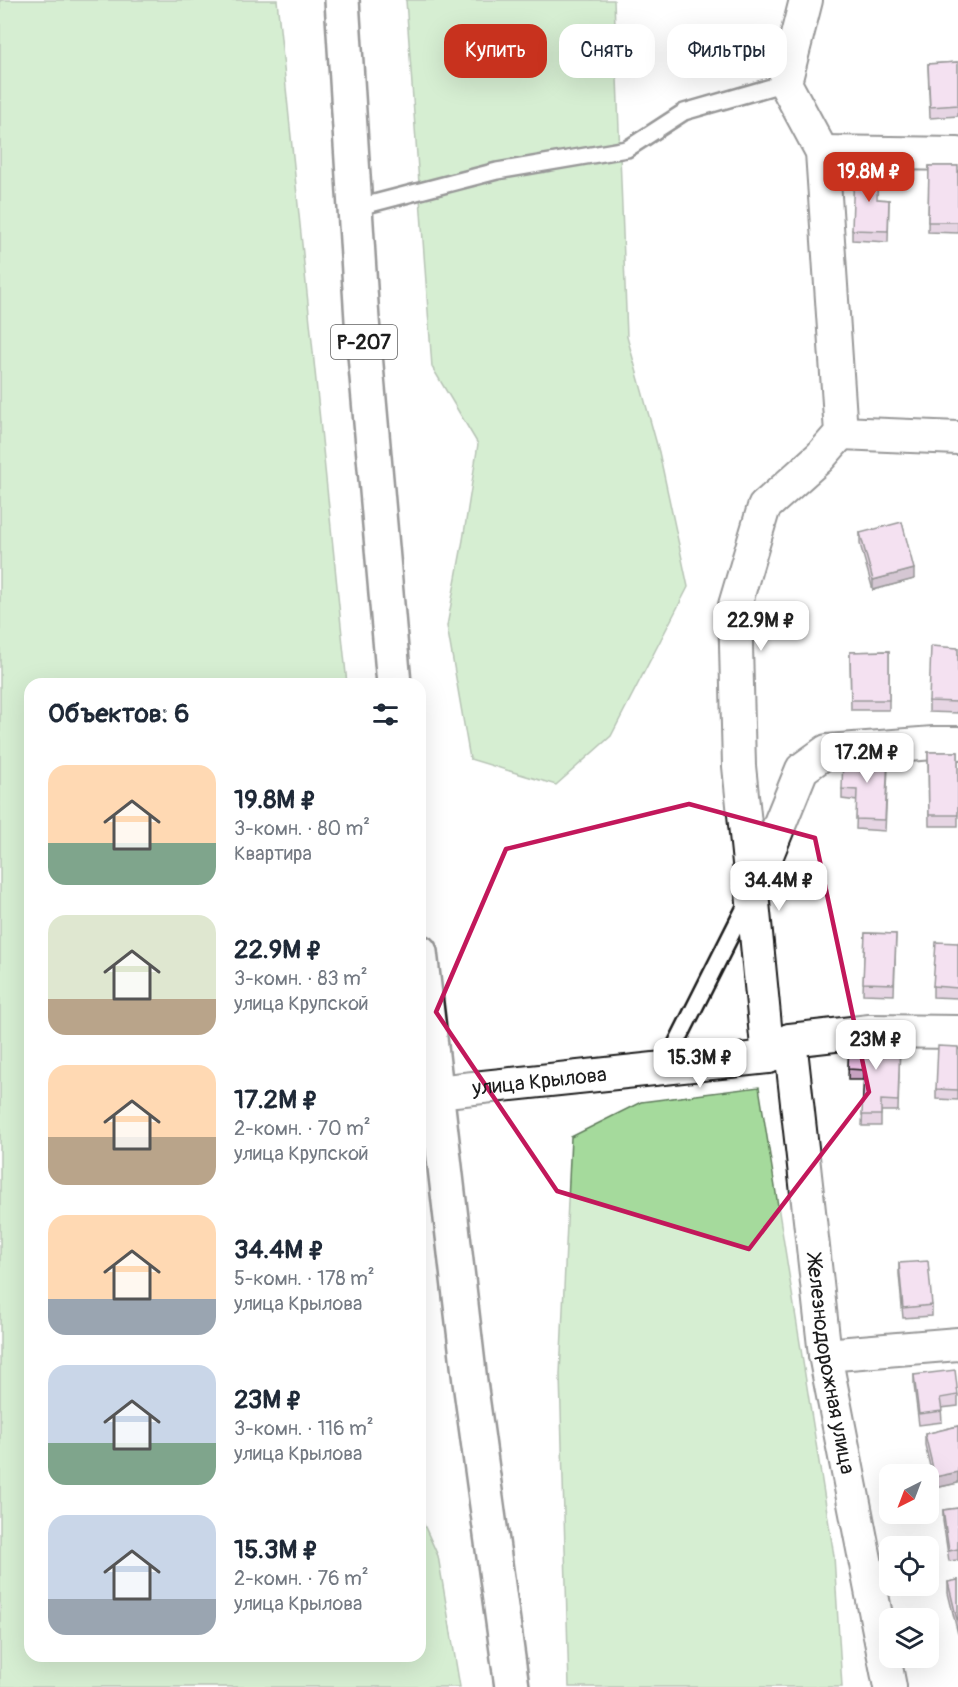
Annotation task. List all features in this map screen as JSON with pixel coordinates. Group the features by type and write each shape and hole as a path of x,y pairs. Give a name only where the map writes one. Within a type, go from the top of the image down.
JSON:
{"main road":[{"name":"Р-207","path":"342,0 362,320 393,678"},
{"path":"426,1004 470,1382 512,1687"}],"street":[{"path":"806,0 785,83 822,152 841,433 958,438"},
{"path":"822,152 958,154"},
{"name":"Железнодорожная улица","path":"841,433 820,457 764,507 735,605 739,766 752,892 779,1048 825,1355 890,1687"},
{"path":"752,892 802,769 826,751 958,743"},
{"name":"улица Крылова","path":"436,1092 664,1068 870,1031 958,1032"},
{"path":"825,1355 958,1344"}],"lane":[{"path":"355,208 497,171 627,149 684,112 785,83"},
{"path":"664,1068 752,892"}],"highlighted area":[{"path":"689,804 815,838 869,1092 749,1249 557,1191 436,1012 506,849"}],"green space":[{"path":"0,0 277,0 346,678 24,678 24,1662 426,1662 426,1529 438,1556 460,1687 0,1687"},
{"path":"406,0 614,0 615,24 559,24 559,78 617,78 627,337 659,452 688,587 611,736 556,785 470,759 447,626 478,444 432,367"},
{"path":"759,1087 834,1556 842,1687 569,1687 560,1375 571,1137 641,1102"}],"building":[{"path":"958,62 958,105 930,107 928,64"},
{"path":"929,166 958,166 958,222 928,222"},
{"path":"854,168 878,169 877,199 889,200 888,231 852,230"},
{"path":"902,522 914,569 873,580 860,533"},
{"path":"931,646 958,648 958,702 929,701"},
{"path":"889,651 889,700 851,700 850,652"},
{"path":"928,752 958,752 958,815 929,815"},
{"path":"843,754 888,756 885,820 856,819 857,790 842,789"},
{"path":"865,933 896,934 894,984 863,983"},
{"path":"936,942 958,943 958,988 933,986"},
{"path":"849,1039 900,1041 898,1101 881,1100 881,1115 862,1115 864,1070 848,1069"},
{"path":"938,1046 958,1047 958,1090 936,1089"},
{"path":"928,1261 932,1305 903,1308 899,1263"},
{"path":"955,1370 958,1395 940,1398 942,1411 919,1414 914,1375"},
{"path":"958,1426 958,1472 939,1476 939,1464 932,1464 925,1434"},
{"path":"958,1508 958,1549 949,1551 943,1510"},
{"path":"958,1580 958,1624 948,1582"}]}
